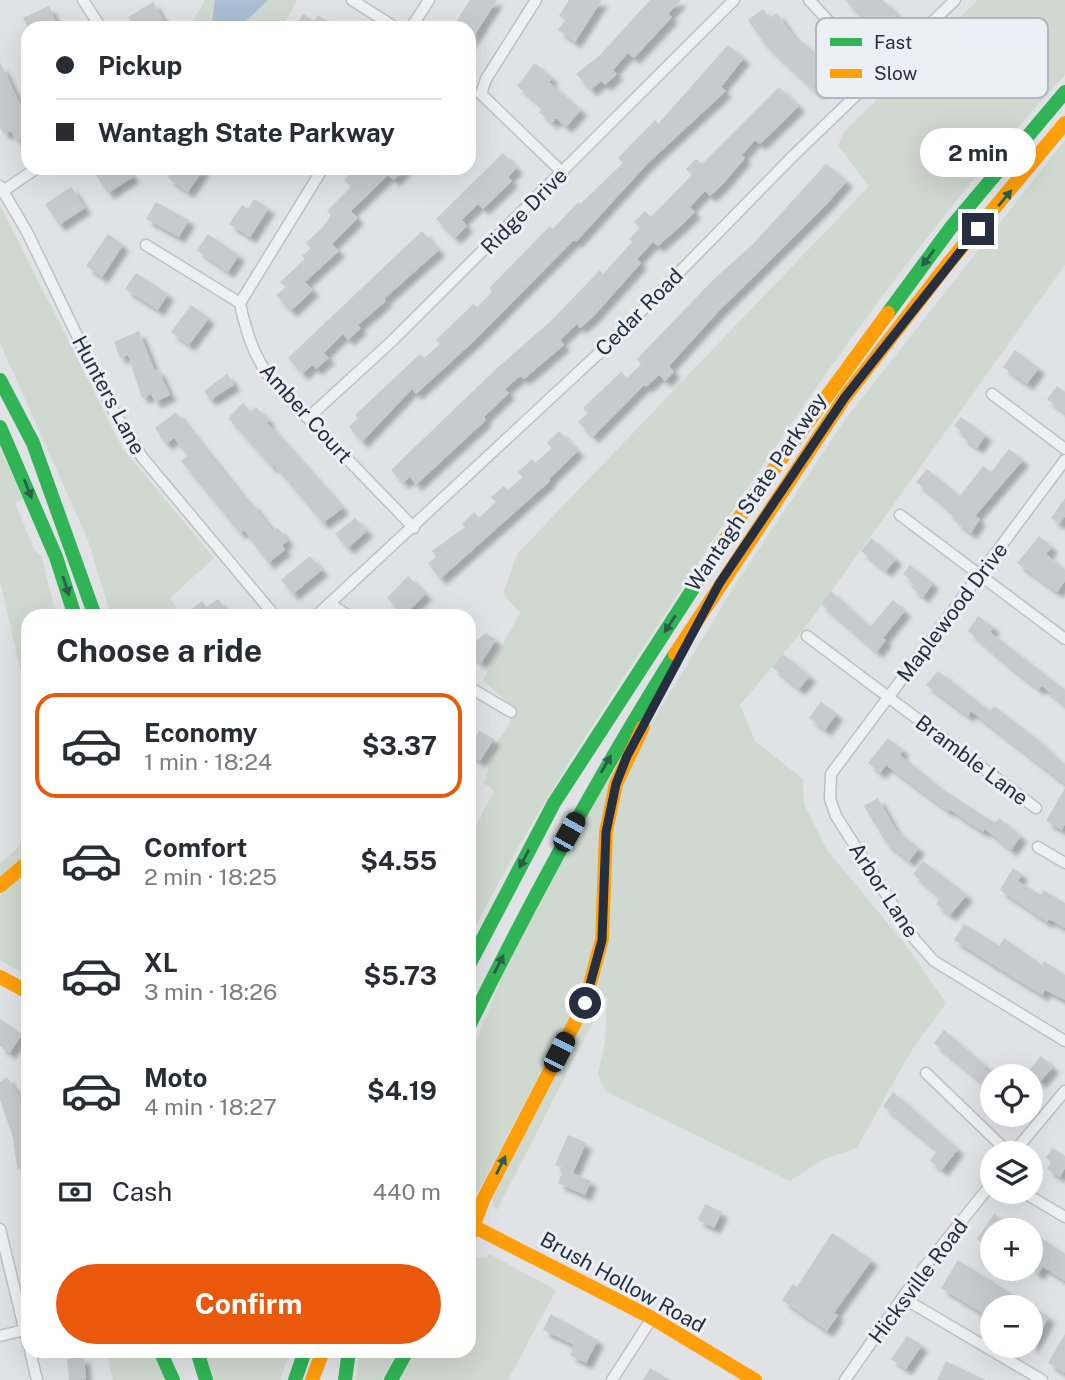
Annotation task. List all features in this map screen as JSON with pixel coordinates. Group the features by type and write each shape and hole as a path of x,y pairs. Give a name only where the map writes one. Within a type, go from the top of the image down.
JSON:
{"main road":[{"name":"Wantagh State Parkway","path":"476,952 554,803 751,500 952,226 1065,92"},
{"name":"Wantagh State Parkway","path":"476,1012 530,903 605,766 719,584 845,397 947,265 1065,123"},
{"path":"0,380 33,443 95,609"},
{"path":"0,427 56,557 73,609"},
{"path":"476,1218 585,1003 597,965 606,905 606,832 623,765 719,584"},
{"path":"0,886 21,868"},
{"path":"0,977 21,988"},
{"name":"Brush Hollow Road","path":"476,1232 652,1318 755,1380"},
{"path":"163,1358 173,1380"},
{"path":"178,1358 184,1380"},
{"path":"199,1358 206,1380"},
{"path":"295,1380 303,1358"},
{"path":"312,1380 320,1358"},
{"path":"345,1380 348,1358"},
{"path":"391,1380 403,1358"}],"street":[{"path":"83,0 96,21"},
{"path":"352,0 385,21"},
{"path":"416,21 429,0"},
{"path":"536,0 486,79 481,94 563,173"},
{"name":"Ridge Drive","path":"309,417 563,173 734,0"},
{"path":"809,0 826,18"},
{"name":"Cedar Road","path":"937,18 956,0"},
{"name":"Cedar Road","path":"324,609 612,341 852,98"},
{"path":"2,189 25,175"},
{"path":"146,245 240,303 319,175"},
{"name":"Hunters Lane","path":"2,189 27,232 115,414 142,457 269,609"},
{"name":"Amber Court","path":"240,303 246,334 259,362 414,528"},
{"path":"992,394 1065,449"},
{"name":"Maplewood Drive","path":"838,764 1065,460"},
{"path":"900,515 1065,639"},
{"path":"330,604 338,609"},
{"name":"Bramble Lane","path":"807,636 1036,808"},
{"path":"476,691 511,712"},
{"name":"Arbor Lane","path":"838,764 831,774 830,799 844,827 916,941 934,961 1065,1041"},
{"path":"1038,847 1065,863"},
{"path":"926,1073 998,1141"},
{"path":"1021,1141 1065,1091"},
{"name":"Hicksville Road","path":"845,1380 903,1298 980,1199"},
{"path":"1043,1204 1065,1217"},
{"path":"0,1229 21,1317"},
{"path":"903,1298 1042,1380"},
{"path":"612,1380 652,1318"},
{"path":"0,1336 21,1331"},
{"path":"32,1358 37,1380"}],"shaded area":[{"path":"205,0 297,0 286,21 193,21"},
{"path":"978,0 1065,0 1065,75 1048,94 1048,18 960,18"},
{"path":"879,98 1045,98 955,202 805,404 562,775 513,857 476,927 476,826 494,791 484,783 495,745 509,725 513,708 483,680 520,613 503,594 517,554 869,186 838,146 843,133"},
{"path":"1065,140 1065,265 808,624 740,705 755,741 803,779 804,804 827,850 904,943 946,1003 910,1053 857,1148 822,1160 790,1181 605,1091 598,1075 605,1042 607,995 497,1210 493,1206 493,1198 598,987 612,844 622,788 651,724 736,583 847,417"},
{"path":"0,205 123,449 214,558 170,598 177,609 109,609 88,540 0,343"},
{"path":"0,448 23,499 15,503 34,549 42,557 54,609 21,609 21,674 0,580"},
{"path":"620,760 590,964 570,1017 476,1195 476,1042 508,962 576,833"},
{"path":"21,840 21,859 0,877 0,863 17,849"},
{"path":"21,877 21,972 0,960 0,896"},
{"path":"489,1254 556,1290 508,1380 399,1380 413,1358 476,1358 476,1257 487,1258"},
{"path":"108,1358 155,1358 165,1380 113,1380"},
{"path":"205,1358 288,1358 280,1380 213,1380"},
{"path":"359,1358 393,1358 382,1380 356,1380"}],"water":[{"path":"215,0 267,0 246,21 212,21"}],"building":[{"path":"470,0 497,0 476,33 476,21 456,21"},
{"path":"569,0 602,0 575,42 558,30 565,20 559,16"},
{"path":"650,0 681,0 668,14 672,17 634,58 628,53 613,70 617,74 605,85 601,81 591,90 576,74 600,55"},
{"path":"845,0 883,0 898,15 895,18 862,18"},
{"path":"153,2 164,21 131,21 128,17"},
{"path":"49,6 55,20 24,21 23,18"},
{"path":"763,9 769,18 777,13 796,40 798,38 816,54 816,92 764,43 748,20"},
{"path":"303,14 314,21 298,21"},
{"path":"318,15 327,21 314,21"},
{"path":"728,45 744,58 721,87 726,91 647,164 576,242 574,240 474,341 416,394 412,389 362,442 349,427 358,418 355,415 420,354 424,358 440,344 436,340 473,304 477,307 492,292 489,288 550,226 553,229 578,202 580,204 623,163 618,158 655,120 658,124"},
{"path":"0,62 21,106 21,138 16,141 11,131 4,134 0,127"},
{"path":"535,63 552,78 549,82 581,110 566,127 556,118 552,123 539,112 543,107 517,86"},
{"path":"779,87 799,106 760,144 755,140 742,155 745,158 722,185 710,196 705,191 690,207 695,212 684,223 658,246 653,242 637,259 641,263 593,317 580,328 577,324 560,340 564,345 524,379 520,376 505,389 509,393 484,417 486,420 416,485 410,477 403,483 391,470 496,369 553,319 600,270 603,274 632,242 629,239 640,228 634,222 645,211 651,217 692,175 686,169 696,159 702,164"},
{"path":"503,153 517,168 508,177 512,181 483,209 478,204 462,220 467,226 455,238 436,219"},
{"path":"826,164 847,181 718,312 669,366 674,372 665,381 659,375 646,387 644,385 593,437 578,422 588,413 583,408 621,372 627,378 641,364 637,359 713,280 753,244"},
{"path":"96,175 132,175 133,177 108,193"},
{"path":"170,175 199,175 188,192 168,178"},
{"path":"349,175 388,175 351,211 358,218 332,244 339,251 305,282 313,290 291,311 276,295 286,287 280,282 305,259 302,256 311,248 306,243 324,226 331,215 327,211 351,187 344,180"},
{"path":"71,187 85,208 59,225 45,204"},
{"path":"254,199 269,208 250,237 229,224 242,205 248,209"},
{"path":"156,202 189,220 179,237 146,219"},
{"path":"422,231 439,250 384,299 386,301 358,325 361,328 348,340 343,334 324,353 329,358 316,369 312,365 302,374 288,358"},
{"path":"108,234 123,245 102,277 86,266"},
{"path":"208,234 239,255 228,272 197,250"},
{"path":"136,273 168,294 158,310 125,289"},
{"path":"191,305 209,318 189,345 171,332"},
{"path":"139,331 155,371 158,369 170,395 155,402 151,394 142,398 128,355 120,358 114,342"},
{"path":"1015,350 1039,368 1027,384 1003,367"},
{"path":"227,374 234,385 210,400 204,391"},
{"path":"1057,386 1065,392 1065,413 1047,399"},
{"path":"243,403 251,412 256,407 269,420 267,423 343,508 323,523 274,465 272,467 228,418"},
{"path":"176,412 249,504 251,502 273,531 278,528 288,541 282,545 285,550 268,563 244,530 240,533 181,461 188,456 174,438 166,444 155,428"},
{"path":"961,417 986,435 977,448 961,436 964,433 954,426"},
{"path":"559,431 578,451 550,481 440,579 428,563 436,557 432,551 465,527 462,524 474,512 479,518 496,502 491,497 504,486 508,490 523,477 518,472 532,459 535,463 552,448 547,443"},
{"path":"1009,449 1023,460 975,516 980,519 971,533 955,521 957,519 947,512 949,509 916,482 927,469 960,496 983,466 991,472"},
{"path":"1065,498 1065,516 1059,524 1051,518"},
{"path":"355,518 367,531 348,548 335,534"},
{"path":"1039,536 1052,547 1046,554 1065,570 1065,581 1057,592 1017,563"},
{"path":"871,538 896,559 886,571 861,551"},
{"path":"310,556 322,570 293,594 281,580"},
{"path":"910,565 933,583 923,597 911,587 914,583 903,574"},
{"path":"408,576 426,594 410,609 398,609 387,598"},
{"path":"831,591 870,627 893,600 905,611 883,638 886,640 877,652 821,604"},
{"path":"218,599 225,609 192,609 202,601 207,607"},
{"path":"978,616 994,627 990,632 1065,690 1065,706 1042,686 1039,689 1010,667 968,631"},
{"path":"486,633 496,640 481,663 476,659 476,641"},
{"path":"783,654 810,676 799,689 772,667"},
{"path":"938,671 990,711 994,706 1038,740 1065,766 1065,784 971,711 968,716 926,685"},
{"path":"821,702 837,714 825,730 809,718"},
{"path":"479,731 494,739 480,761 476,759 476,736"},
{"path":"888,738 903,750 900,755 942,789 995,823 999,818 1021,836 1011,850 985,829 983,832 949,809 948,811 886,765 880,773 868,763"},
{"path":"1065,788 1065,824 1062,830 1046,821"},
{"path":"878,798 896,830 919,848 909,861 886,843 864,806"},
{"path":"923,861 967,895 950,915 936,904 941,898 913,874"},
{"path":"1013,868 1022,874 1018,881 1041,895 1044,890 1065,903 1065,928 1049,919 1047,922 1000,890"},
{"path":"964,924 1000,946 1004,938 1042,965 1044,961 1065,975 1065,1000 1045,990 1042,995 954,940"},
{"path":"0,1019 21,1036 10,1053 0,1046"},
{"path":"944,1030 984,1064 980,1064 980,1081 934,1043"},
{"path":"1041,1056 1053,1067 1043,1079 1043,1064 1034,1064"},
{"path":"7,1077 21,1098 21,1169 17,1169 13,1137 0,1100 0,1082"},
{"path":"893,1092 958,1149 942,1170 930,1161 937,1150 883,1106"},
{"path":"568,1135 586,1143 573,1173 591,1181 585,1195 558,1183 564,1168 555,1165"},
{"path":"1052,1148 1065,1156 1065,1168 1060,1177 1047,1169 1051,1162 1046,1158"},
{"path":"705,1204 722,1212 714,1228 698,1220"},
{"path":"832,1233 872,1260 834,1313 838,1315 827,1331 782,1300 793,1284 797,1287"},
{"path":"1043,1239 1065,1254 1065,1281 1043,1267"},
{"path":"958,1260 980,1274 980,1281 992,1281 1014,1295 980,1295 980,1312 941,1288"},
{"path":"1043,1313 1049,1317 1043,1328"},
{"path":"551,1314 598,1340 586,1363 570,1355 574,1345 543,1330"},
{"path":"1065,1334 1065,1373 1048,1363"},
{"path":"907,1336 922,1345 906,1369 891,1359"},
{"path":"84,1358 86,1379 69,1380 67,1359"},
{"path":"946,1361 985,1380 937,1380"},
{"path":"650,1368 670,1380 643,1380"}],"traffic: fast":[{"path":"888,313 952,226 1065,92"},
{"path":"0,380 33,443 92,609"},
{"path":"0,427 56,557 73,609"},
{"path":"476,952 554,803 720,547"},
{"path":"476,1012 567,837 675,654"},
{"path":"163,1358 173,1380"},
{"path":"199,1358 206,1380"},
{"path":"295,1380 303,1358"},
{"path":"345,1380 348,1358"},
{"path":"391,1380 403,1358"}],"traffic: slow":[{"path":"675,654 845,397 947,265 1065,123"},
{"path":"720,547 751,500 888,313"},
{"path":"476,1219 483,1200 585,1003 602,939 606,832 616,784 643,727"},
{"path":"0,886 21,868"},
{"path":"0,977 21,988"},
{"path":"476,1228 652,1318 755,1380"},
{"path":"312,1380 320,1358"}],"route":[{"path":"585,1003 602,940 606,905 606,832 616,784 627,756 677,668 719,584 845,397 978,229"}]}
